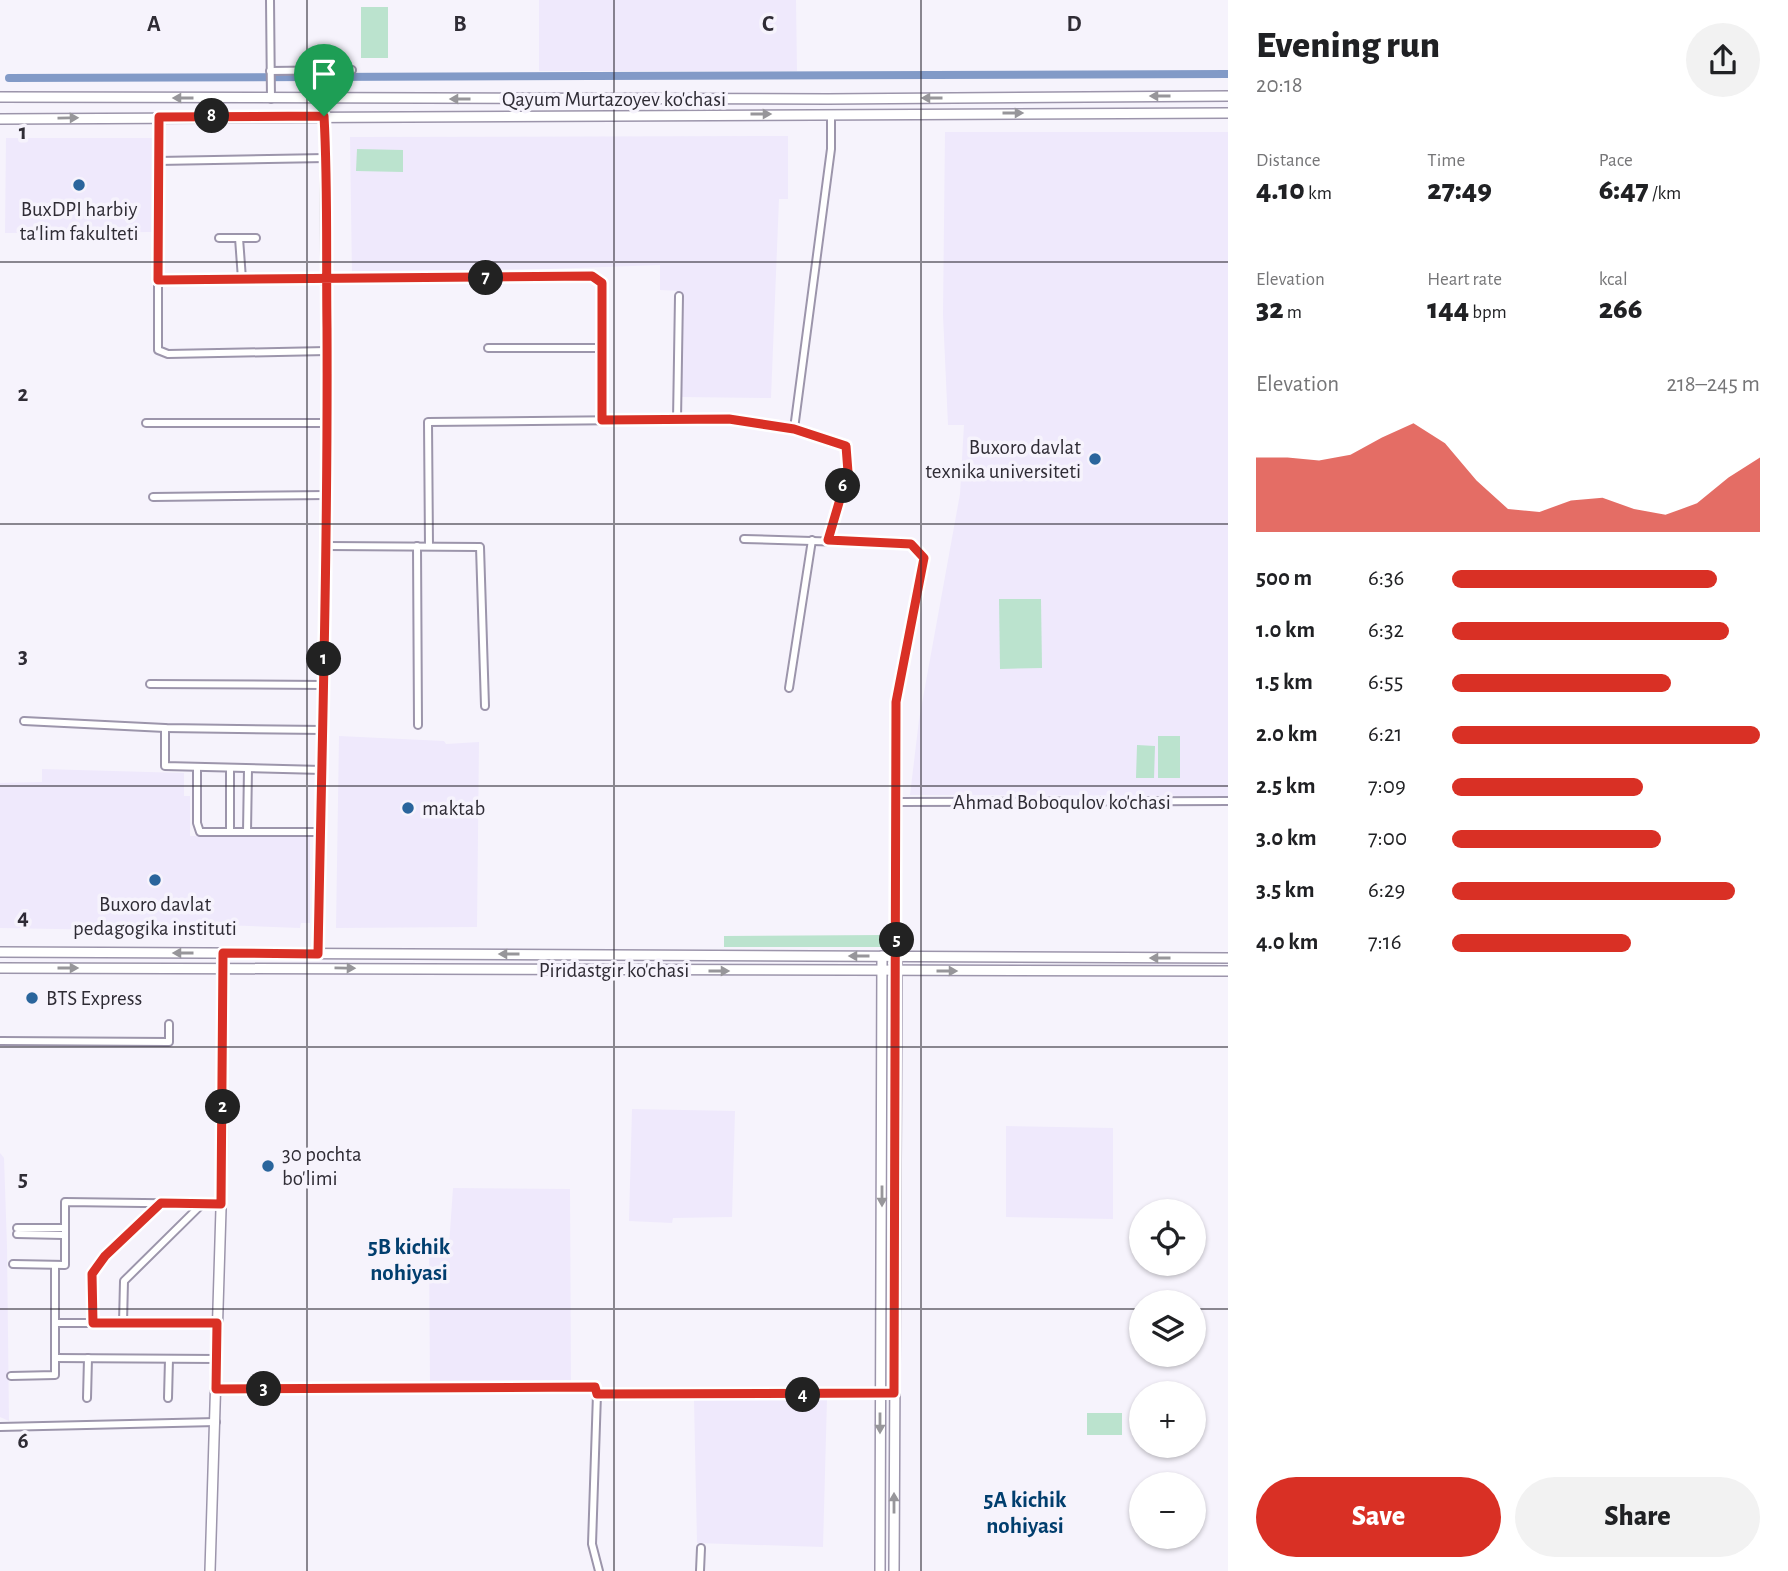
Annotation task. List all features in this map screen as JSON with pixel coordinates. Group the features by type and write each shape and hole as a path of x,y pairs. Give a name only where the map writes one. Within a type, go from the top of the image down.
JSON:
{"street":[{"path":"270,0 271,99"},
{"path":"271,76 352,70"},
{"name":"Qayum Murtazoyev ko'chasi","path":"0,97 337,99 1228,96"},
{"path":"875,98 875,114"},
{"path":"901,98 901,114"},
{"path":"337,99 337,116"},
{"name":"Qayum Murtazoyev ko'chasi","path":"0,119 1228,113"},
{"path":"794,429 831,149 831,114"},
{"path":"318,954 328,423 324,116"},
{"path":"159,117 158,350 168,354 327,351"},
{"path":"158,161 326,158"},
{"path":"219,238 256,237"},
{"path":"239,238 242,279"},
{"path":"158,280 592,276 602,283 602,420"},
{"path":"677,420 679,296"},
{"path":"488,348 603,348"},
{"path":"429,546 428,422 729,419 794,429 846,446 848,472 828,540"},
{"path":"146,423 328,423"},
{"path":"153,496 327,495"},
{"path":"744,539 911,544 924,558 896,702 898,971 894,1571"},
{"path":"789,688 812,540"},
{"path":"327,546 480,547 485,706"},
{"path":"417,546 418,725"},
{"path":"150,684 324,685"},
{"path":"24,721 165,728 323,730"},
{"path":"165,728 165,766 322,771"},
{"path":"197,768 200,832 321,832"},
{"path":"230,769 230,832"},
{"path":"247,832 248,769"},
{"name":"Ahmad Boboqulov ko'chasi","path":"896,802 1228,801"},
{"name":"Piridastgir ko'chasi","path":"0,952 1228,958"},
{"path":"210,1571 221,1204 223,953"},
{"path":"880,1571 882,956"},
{"name":"Piridastgir ko'chasi","path":"0,968 1228,971"},
{"path":"0,1041 169,1042 169,1024"},
{"path":"12,1264 65,1265 65,1202 221,1204"},
{"path":"93,1323 92,1274 105,1256 161,1203"},
{"path":"123,1323 124,1281 202,1204"},
{"path":"17,1231 64,1231"},
{"path":"11,1376 55,1374 55,1265"},
{"path":"55,1323 217,1323"},
{"path":"87,1398 88,1358"},
{"path":"55,1359 217,1359"},
{"path":"168,1398 169,1359"},
{"path":"216,1389 595,1387 597,1394 592,1544 599,1571"},
{"path":"597,1394 894,1393"},
{"path":"0,1427 216,1422"},
{"path":"700,1571 701,1548"}],"shaded area":[{"path":"539,0 796,0 797,71 539,71"},
{"name":"Buxoro davlat texnika universiteti","path":"945,132 1228,132 1228,796 910,795 919,720 960,494 964,425 948,425 943,315"},
{"path":"788,136 788,199 779,199 771,398 681,397 680,291 660,290 660,265 352,276 350,137"},
{"name":"BuxDPI harbiy ta'lim fakulteti","path":"6,138 152,138 152,232 5,233"},
{"name":"maktab","path":"339,736 444,741 446,744 479,742 477,927 336,928"},
{"name":"Buxoro davlat pedagogika instituti","path":"42,769 184,773 184,796 190,796 190,836 310,837 310,923 301,923 300,928 170,923 169,931 0,928 0,783 42,782"},
{"path":"632,1109 735,1111 732,1217 673,1218 672,1223 629,1221"},
{"path":"1006,1126 1113,1128 1113,1219 1006,1217"},
{"path":"0,1153 4,1158 7,1246 9,1421 0,1417"},
{"path":"453,1188 570,1189 571,1385 430,1385 429,1246 449,1246"},
{"path":"827,1399 823,1547 697,1543 694,1400"}],"green space":[{"path":"361,7 388,7 388,58 361,58"},
{"path":"357,149 403,150 403,172 356,171"},
{"path":"999,599 1041,599 1042,668 1000,669"},
{"path":"1158,736 1180,736 1180,778 1158,778"},
{"path":"1137,745 1155,746 1154,778 1136,778"},
{"path":"883,935 886,938 881,947 724,947 724,936"},
{"path":"1087,1413 1122,1413 1122,1435 1087,1435"}],"waterway":[{"path":"9,78 1228,74"}],"place":[{"name":"BuxDPI harbiy ta'lim fakulteti","path":"79,185"},
{"name":"Buxoro davlat texnika universiteti","path":"1095,459"},
{"name":"maktab","path":"408,808"},
{"name":"Buxoro davlat pedagogika instituti","path":"155,880"},
{"name":"BTS Express","path":"32,998"},
{"name":"30 pochta bo'limi","path":"268,1166"}],"district":[{"name":"5B kichik nohiyasi","path":"409,1259"},
{"name":"5A kichik nohiyasi","path":"1025,1512"}],"route":[{"path":"324,116 159,117 158,280 326,280 592,276 602,283 602,420 729,419 794,429 846,446 848,472 828,540 911,544 924,558 896,702 898,985 894,1393 597,1394 595,1387 216,1389 217,1323 93,1323 92,1274 105,1256 132,1229 161,1203 221,1204 223,953 318,954 328,423 326,280 326,158 324,116"}]}
